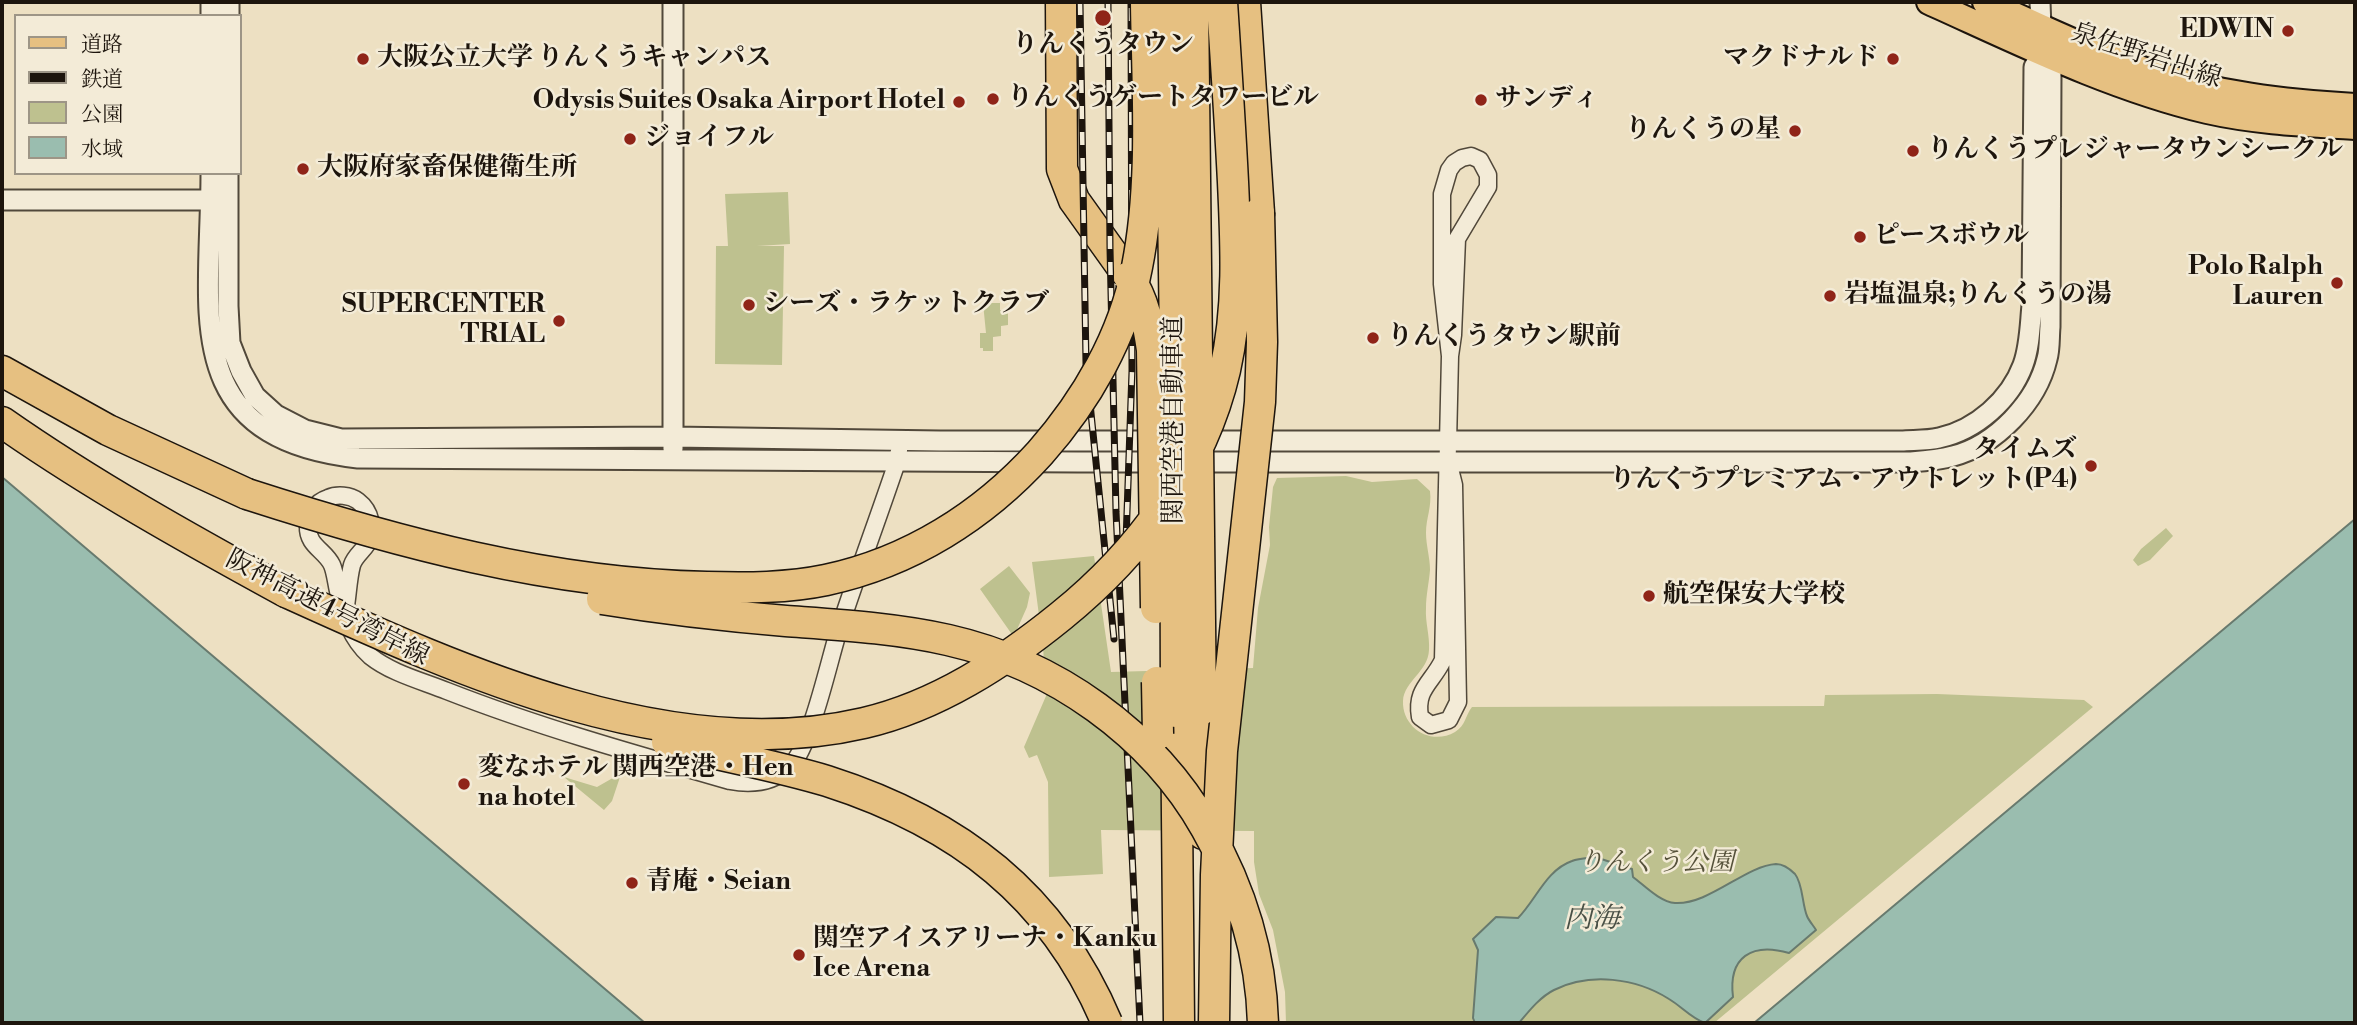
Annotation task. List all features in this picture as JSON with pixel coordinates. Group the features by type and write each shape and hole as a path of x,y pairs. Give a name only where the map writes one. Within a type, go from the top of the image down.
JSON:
{"highway":[{"path":"1061,2 1062,169 1074,200 1139,293 1147,315 1152,349 1159,792 1172,1023"},
{"path":"247,494 330,521 470,557 598,579 670,586 786,586 825,580 874,566 933,540 999,494 1046,446 1084,394 1116,335 1128,304 1137,267 1147,185 1146,2"},
{"name":"関西空港自動車道","path":"1170,2 1175,351 1190,839"},
{"name":"関西空港自動車道","path":"1190,839 1193,2"},
{"path":"286,592 444,661 514,687 626,719 685,729 786,732 863,723 931,699 991,666 1077,603 1144,533 1181,480 1206,430 1217,400 1231,339 1236,276 1222,2"},
{"path":"1214,1023 1216,875 1222,751 1260,402 1262,342 1259,213 1245,2"},
{"path":"2,371 108,430 247,494 319,524 466,571 545,589 621,602 900,631 950,640 995,654 1051,678 1093,704 1126,731 1174,780 1191,803 1214,843 1243,906 1258,967 1263,1023"},
{"name":"阪神高速4号湾岸線","path":"2,422 163,524 286,592 366,632 523,699 601,724 826,781 899,809 963,844 1012,882 1035,906 1075,961 1107,1023"},
{"path":"1179,1023 1190,839"},
{"path":"1190,839 1206,1023"}],"main road":[{"name":"泉佐野岩出線","path":"1929,2 2042,53 2144,93 2208,111 2278,122 2355,127"},
{"name":"泉佐野岩出線","path":"1985,2 2040,14 2091,49 2150,72 2211,88 2288,102 2355,106"}],"street":[{"path":"672,460 673,2"},
{"path":"227,175 219,200 209,304 213,350 227,388 238,405 266,431 304,449 327,455 358,458 898,461 1448,452 1939,438 1963,430 1982,418 2014,384 2024,365 2029,340 2034,67 2042,53 2040,14"},
{"path":"1448,452 1454,485 1458,702 1449,720 1432,725 1420,717 1418,702 1443,660 1450,356 1457,239 1488,187 1489,174 1480,160 1471,156 1454,163 1449,170 1442,194 1442,284 1450,356"},
{"path":"212,175 219,200 230,343 241,371 255,396 276,415 305,430 341,439 673,437 1448,452"},
{"path":"2,200 219,200"},
{"path":"345,612 352,565 357,554 367,545 371,520 356,499 343,495 331,496 319,502 311,512 308,535 316,549 327,556 332,566 350,630 360,646 373,657 406,674 509,715 730,781 747,784 761,782 779,775 791,766 800,753 837,635 898,461 901,441"}],"green space":[{"name":"シーズ・ラケットクラブ","path":"788,192 790,244 757,246 784,246 782,365 715,364 716,246 728,246 725,194"},
{"path":"983,303 1000,303 1000,310 1008,310 1008,325 1001,326 1001,336 993,337 993,351 983,351 983,348 980,348 980,333 986,333"},
{"name":"りんくう公園","path":"1346,476 1372,482 1417,479 1430,491 1426,533 1430,570 1426,598 1428,658 1407,688 1403,701 1407,719 1420,732 1428,735 1446,736 1455,732 1472,707 1824,706 1825,695 1937,694 2084,700 2093,707 1714,1023 1286,1023 1285,992 1273,930 1259,894 1254,862 1254,831 1101,830 1103,874 1049,877 1048,782 1037,755 1029,758 1024,747 1046,696 1043,646 1032,562 1094,556 1111,672 1253,668 1258,608 1270,545 1273,487 1277,478"},
{"path":"2166,528 2173,536 2150,560 2138,566 2133,560 2141,549"},
{"path":"1009,566 1030,593 1015,634 1011,633 980,589"},
{"path":"618,775 620,777 612,801 604,810 564,777 597,787"}],"water":[{"path":"2,477 645,1023 2,1023"},
{"path":"2355,519 2355,1023 1754,1023"},
{"name":"内海","path":"1595,857 1632,869 1633,877 1664,900 1675,903 1701,898 1764,866 1782,865 1798,878 1807,916 1816,930 1789,953 1764,950 1745,956 1734,972 1733,997 1705,1023 1669,999 1642,986 1598,979 1568,984 1554,990 1539,1000 1519,1023 1475,1023 1473,1018 1478,950 1473,939 1496,917 1518,918 1548,878 1563,865 1578,859"}],"railway":[{"path":"1080,2 1086,364 1114,639"},
{"path":"1108,2 1116,512 1140,1023"},
{"path":"1126,541 1132,371 1131,2"}],"place":[{"name":"りんくうタウン","path":"1103,18"},
{"name":"EDWIN","path":"2288,31"},
{"name":"大阪公立大学 りんくうキャンパス","path":"363,59"},
{"name":"マクドナルド","path":"1893,59"},
{"name":"りんくうゲートタワービル","path":"993,99"},
{"name":"サンディ","path":"1481,100"},
{"name":"Odysis Suites Osaka Airport Hotel","path":"959,102"},
{"name":"りんくうの星","path":"1795,131"},
{"name":"ジョイフル","path":"630,139"},
{"name":"りんくうプレジャータウンシークル","path":"1913,151"},
{"name":"大阪府家畜保健衛生所","path":"303,169"},
{"name":"ピースボウル","path":"1860,237"},
{"name":"Polo Ralph Lauren","path":"2337,283"},
{"name":"岩塩温泉;りんくうの湯","path":"1830,296"},
{"name":"シーズ・ラケットクラブ","path":"749,305"},
{"name":"SUPERCENTER TRIAL","path":"559,321"},
{"name":"りんくうタウン駅前","path":"1373,338"},
{"name":"タイムズ りんくうプレミアム・アウトレット(P4)","path":"2091,466"},
{"name":"航空保安大学校","path":"1649,596"},
{"name":"変なホテル 関西空港・Hen na hotel","path":"464,784"},
{"name":"青庵・Seian","path":"632,883"},
{"name":"関空アイスアリーナ・Kanku Ice Arena","path":"799,955"}]}
